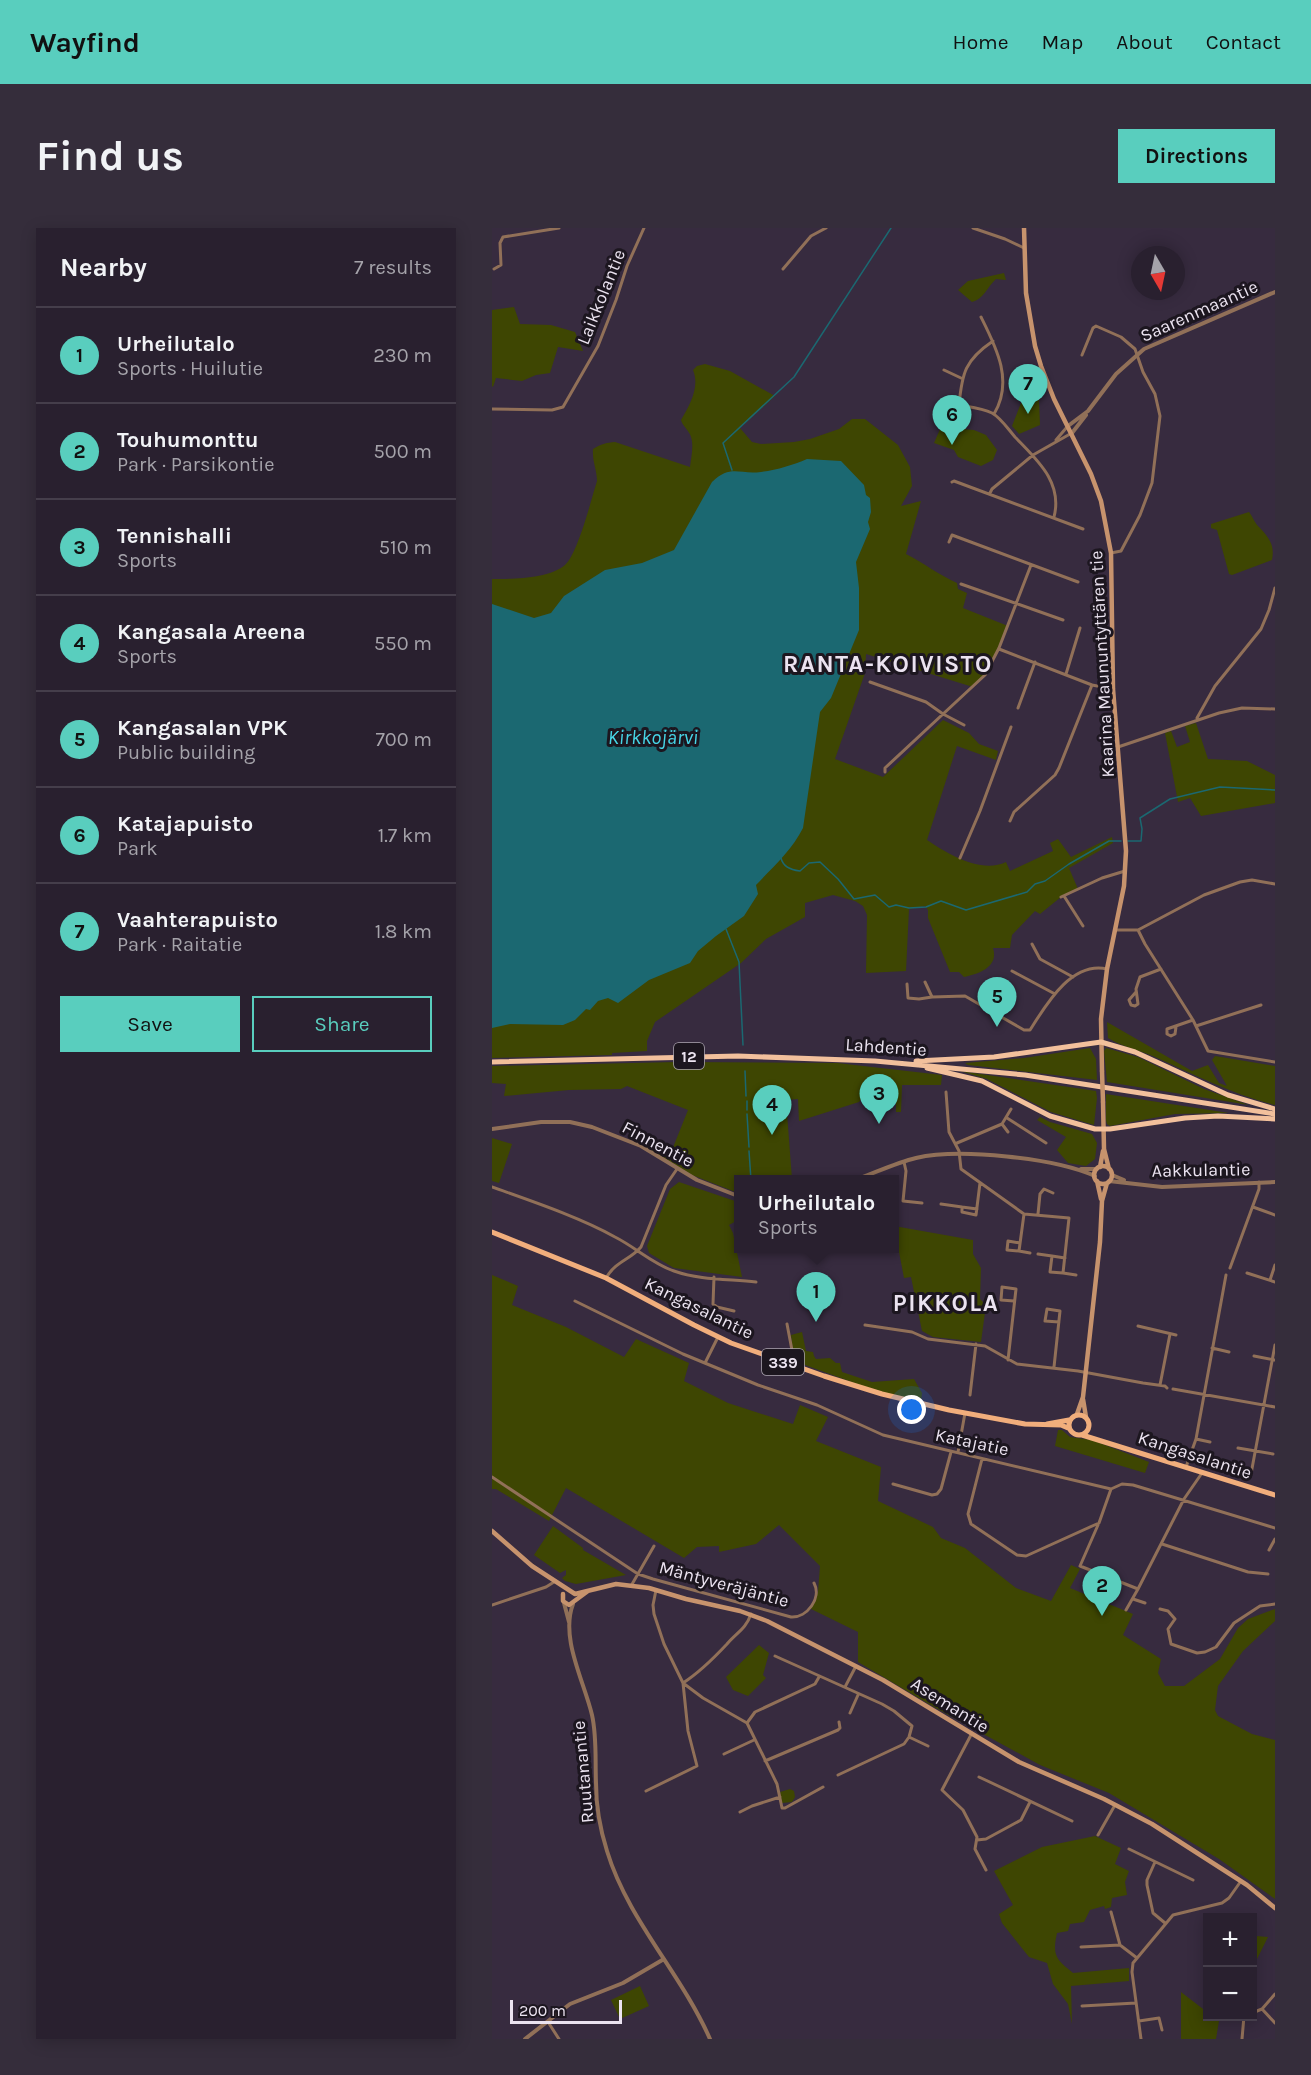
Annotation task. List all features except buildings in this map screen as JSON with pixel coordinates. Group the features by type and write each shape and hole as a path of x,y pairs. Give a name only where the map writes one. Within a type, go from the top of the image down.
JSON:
{"highway":[{"path":"886,1062 985,1058 1101,1042 1135,1052 1228,1095 1275,1109"},
{"name":"Lahdentie","path":"492,1062 709,1056 886,1062 1046,1078 1275,1116"},
{"path":"886,1062 970,1077 998,1088 1050,1116 1095,1129 1185,1118 1275,1116"}],"main road":[{"name":"Kaarina Maununtyttären tie","path":"1024,228 1027,303 1035,346 1054,399 1091,474 1101,501 1111,553 1113,689 1125,836 1125,871 1107,969 1101,1019 1104,1149 1112,1175"},
{"name":"Kaarina Maununtyttären tie","path":"1096,1179 1104,1149"},
{"path":"1098,1168 1109,1169"},
{"path":"1082,1435 1089,1427 1083,1396 1100,1242 1102,1201 1112,1175"},
{"path":"1102,1201 1096,1179 1108,1182"},
{"name":"Kangasalantie","path":"492,1232 606,1278 718,1337 795,1366 882,1394 965,1413 1039,1426 1061,1425 1068,1428"},
{"path":"1083,1396 1077,1414 1086,1417"},
{"name":"339","path":"1069,1420 1077,1414"},
{"path":"1068,1428 1069,1420"},
{"name":"Kangasalantie","path":"1039,1426 1069,1420"},
{"name":"Kangasalantie","path":"1089,1427 1107,1442"},
{"name":"339","path":"1068,1428 1074,1434 1082,1435"},
{"name":"Kangasalantie","path":"1082,1435 1275,1495"},
{"path":"492,1531 532,1566 565,1586 575,1599 564,1603 563,1594 555,1582"},
{"name":"Asemantie","path":"575,1599 588,1591 616,1584 657,1590 751,1614 856,1665 928,1706 1018,1762 1152,1824 1241,1881 1275,1908"},
{"path":"563,1594 569,1591"}],"street":[{"path":"494,269 501,265 500,243 503,237 559,228"},
{"name":"Laikkolantie","path":"492,409 552,410 563,407 598,346 627,266 644,228"},
{"path":"783,269 811,236 826,228"},
{"path":"973,228 1024,248"},
{"name":"Saarenmaantie","path":"1072,433 1116,374 1138,353 1165,339 1275,292"},
{"path":"981,317 1000,359 1001,393 994,414"},
{"path":"1082,355 1092,328 1096,326 1121,337 1138,353 1139,362 1155,394 1160,416 1152,483 1140,515 1120,550 1111,553"},
{"path":"993,341 969,363 962,378 960,405 994,414 1033,455 1052,481 1056,509 1054,518"},
{"path":"944,370 962,378"},
{"name":"Saarenmaantie","path":"1068,426 1088,411"},
{"path":"1055,442 1068,426"},
{"path":"990,493 1033,455 1072,433"},
{"path":"952,482 990,493 1083,529"},
{"path":"949,542 952,535 1078,582"},
{"path":"885,772 885,768 985,675 1017,605 1031,565"},
{"path":"961,584 1063,620"},
{"path":"1196,720 1215,686 1261,629 1275,588"},
{"path":"1066,674 1080,628"},
{"path":"999,648 1092,685 1113,689"},
{"path":"1018,708 1035,662"},
{"path":"1032,669 1038,672"},
{"path":"870,682 926,702 964,725"},
{"path":"1010,821 1014,812 1055,775 1092,685"},
{"path":"1118,747 1219,712 1242,708 1275,708"},
{"path":"960,858 1011,727"},
{"path":"1083,926 1063,896 1125,871"},
{"path":"1115,930 1138,930 1204,895 1240,882 1252,880 1275,884"},
{"path":"1138,930 1193,1020 1208,1051 1275,1062"},
{"path":"1032,944 1040,959 1073,977"},
{"path":"907,984 908,998 965,996 1024,1030 1030,1030 1055,994 1073,977 1085,969 1107,969"},
{"path":"1136,992 1140,977 1161,969"},
{"path":"1012,971 1055,994"},
{"path":"925,982 932,997"},
{"path":"1196,1026 1261,1005"},
{"path":"1176,1027 1193,1020"},
{"path":"946,1092 949,1132 957,1143 961,1169 1024,1214 1069,1218 1063,1273"},
{"path":"957,1143 1002,1124 1011,1109"},
{"path":"1007,1118 1046,1143"},
{"name":"Finnentie","path":"492,1129 541,1122 577,1124 612,1134 641,1146 697,1180 734,1194"},
{"path":"1002,1124 1008,1132"},
{"path":"867,1175 924,1157 992,1155 1058,1165 1077,1170 1096,1179"},
{"path":"904,1162 906,1171 903,1201 922,1203"},
{"path":"1077,1170 1098,1168"},
{"path":"606,1278 620,1262 638,1250 666,1185 677,1169"},
{"name":"Aakkulantie","path":"1112,1175 1127,1182"},
{"name":"Aakkulantie","path":"1108,1182 1162,1187 1275,1182"},
{"path":"1230,1268 1259,1190 1259,1182"},
{"path":"941,1204 976,1209 980,1183"},
{"path":"492,1187 557,1211 614,1236 672,1271 687,1275 756,1282"},
{"path":"1038,1215 1040,1194 1044,1189 1053,1193"},
{"path":"1252,1207 1275,1215"},
{"path":"1019,1251 1024,1214"},
{"path":"1020,1242 1008,1241 1007,1250 1030,1253"},
{"path":"1038,1254 1065,1258"},
{"path":"1052,1256 1050,1272 1076,1275"},
{"path":"1270,1280 1275,1265"},
{"path":"1247,1272 1275,1282"},
{"path":"1186,1467 1196,1439 1226,1275"},
{"path":"714,1277 713,1304 734,1311"},
{"path":"1008,1360 1016,1289 1002,1287 1001,1300 1014,1301"},
{"name":"Katajatie","path":"575,1301 652,1340 758,1385 817,1405 883,1435 1111,1489 1122,1484 1133,1485 1275,1528"},
{"path":"1054,1367 1059,1322 1060,1311 1047,1310 1045,1321 1059,1322"},
{"path":"787,1324 795,1366"},
{"path":"865,1326 918,1333 928,1339 976,1344 991,1348 1017,1364 1054,1367 1167,1388"},
{"path":"1138,1326 1176,1335"},
{"path":"1160,1385 1170,1334"},
{"path":"705,1363 718,1337"},
{"path":"970,1395 976,1344"},
{"path":"1251,1474 1275,1345"},
{"path":"1212,1348 1229,1352"},
{"path":"1254,1356 1274,1360"},
{"path":"1173,1389 1275,1407"},
{"path":"958,1453 965,1413"},
{"path":"1196,1439 1210,1442"},
{"path":"1238,1448 1273,1454"},
{"path":"893,1484 932,1495 938,1494 951,1452"},
{"path":"982,1458 968,1514 971,1524 1017,1555 1026,1556 1099,1523"},
{"path":"1126,1610 1184,1499 1202,1473"},
{"path":"492,1477 638,1574"},
{"path":"1111,1489 1080,1566 1138,1589"},
{"path":"1269,1550 1275,1539"},
{"path":"1162,1544 1248,1572 1268,1574"},
{"path":"631,1586 654,1546"},
{"name":"Mäntyveräjäntie","path":"638,1574 790,1617 799,1617 812,1605 816,1593 814,1583"},
{"path":"492,1605 555,1582"},
{"path":"646,1791 697,1766 688,1731 683,1683 664,1644 654,1614 653,1605 657,1590"},
{"name":"Ruutanantie","path":"569,1622 575,1599"},
{"path":"1133,1599 1145,1603"},
{"name":"Ruutanantie","path":"564,1603 575,1661 595,1727 596,1794 605,1844 623,1889 689,1999 710,2039"},
{"path":"1160,1608 1168,1611 1175,1618 1168,1629 1171,1644 1197,1653 1216,1647 1234,1623 1260,1606 1275,1604"},
{"path":"683,1683 702,1670 728,1642 744,1629 751,1614"},
{"path":"776,1656 894,1711 912,1726 904,1744 838,1775"},
{"path":"845,1687 856,1665"},
{"path":"747,1723 755,1712 815,1684 819,1676"},
{"path":"683,1683 711,1703 747,1723 777,1784 783,1808 823,1787"},
{"path":"850,1713 858,1695"},
{"path":"765,1761 838,1730 839,1722"},
{"path":"972,1733 942,1788 945,1794 963,1810 977,1840 975,1850 986,1870"},
{"path":"909,1737 928,1746"},
{"path":"723,1754 754,1740"},
{"path":"979,1777 1072,1821"},
{"path":"740,1812 780,1797"},
{"path":"977,1840 986,1839 1021,1820 1030,1802"},
{"path":"1098,1835 1115,1805"},
{"path":"1129,1849 1193,1880"},
{"path":"1155,1862 1147,1885 1153,1912 1165,1923"},
{"path":"1141,2039 1132,1967 1137,1958 1175,1914 1226,1901 1241,1881"},
{"path":"1111,1912 1120,1945 1137,1958"},
{"path":"1081,1947 1120,1945"},
{"path":"525,2039 570,2004 623,1983 664,1959"},
{"path":"1257,2011 1262,2009 1275,1994"},
{"path":"1082,2006 1136,2003"},
{"path":"1262,2009 1275,2024"},
{"path":"1139,2021 1159,2018 1162,2030"},
{"path":"547,2020 559,2039"},
{"path":"1242,2039 1244,2021"}],"shaded area":[{"path":"1004,273 1006,280 996,279 982,296 972,302 958,290 968,281"},
{"path":"514,307 520,324 551,325 575,332 583,351 558,347 550,373 536,375 522,381 496,378 493,387 492,310"},
{"name":"Kirkkojärvi","path":"705,364 730,371 775,396 740,428 752,442 761,444 810,439 839,429 852,419 865,419 898,445 910,467 912,486 901,506 921,501 906,554 957,583 958,589 967,593 963,608 1008,626 989,671 973,687 866,654 865,673 835,759 883,777 943,720 969,733 979,744 998,751 996,760 957,746 927,840 965,861 986,866 1006,862 1010,871 1053,851 1050,843 1058,839 1071,857 1112,837 1113,843 1069,868 1078,889 1061,897 1040,914 1035,911 1012,935 1010,948 993,948 994,955 990,965 976,974 964,977 959,972 950,972 925,906 909,909 906,971 866,973 867,915 863,906 855,901 833,895 805,903 805,917 766,939 741,963 655,1022 647,1041 647,1051 612,1053 612,1055 492,1058 492,579 540,576 558,570 570,559 588,513 597,481 593,453 596,447 615,442 690,467 692,441 681,420 695,389 693,370"},
{"path":"1039,400 1040,425 1019,434 1012,426 1021,403"},
{"path":"941,427 974,430 986,435 997,450 993,460 981,466 958,457 954,450 934,443"},
{"path":"1249,512 1270,542 1273,550 1272,560 1232,575 1229,574 1217,530 1211,528 1211,524"},
{"path":"1196,723 1208,759 1247,761 1275,775 1275,803 1201,816 1190,798 1178,802 1165,733 1171,731 1177,747 1190,742 1185,726"},
{"path":"1107,1022 1192,1071 1208,1065 1219,1083 1227,1086 1212,1060 1215,1056 1275,1066 1275,1105 1229,1090 1113,1041 1108,1038"},
{"path":"1090,1048 1096,1059 1097,1080 965,1063 1024,1058"},
{"path":"1106,1048 1138,1057 1204,1089 1249,1105 1107,1082 1104,1051"},
{"path":"678,1062 837,1063 942,1075 941,1085 902,1085 901,1112 896,1112 896,1102 884,1093 863,1097 859,1102 799,1121 798,1099 786,1100 792,1175 734,1175 734,1191 692,1175 640,1143 642,1139 672,1150 688,1110 627,1086 621,1089 569,1090 504,1096 506,1084 492,1083 492,1066"},
{"path":"960,1071 1096,1091 1094,1125 1051,1112 987,1079"},
{"path":"1106,1094 1229,1113 1175,1114 1110,1126 1106,1120"},
{"path":"1040,1117 1092,1134 1097,1143 1095,1159 1086,1166 1068,1163 1057,1150 1066,1137 1037,1120"},
{"path":"492,1138 512,1144 499,1183 492,1181"},
{"path":"679,1182 734,1201 734,1222 729,1225 734,1238 734,1253 737,1253 742,1277 674,1268 649,1253 647,1246 670,1189"},
{"path":"899,1227 973,1240 973,1254 981,1268 980,1299 986,1305 981,1342 933,1337 922,1331 911,1277 904,1278 899,1252"},
{"path":"492,1275 518,1286 512,1305 566,1327 624,1357 636,1339 689,1363 684,1381 728,1403 793,1424 800,1405 828,1417 816,1441 881,1467 878,1501 933,1527 941,1538 965,1548 1016,1588 1051,1601 1071,1565 1080,1569 1070,1588 1133,1614 1123,1635 1161,1659 1158,1673 1165,1686 1184,1686 1220,1659 1238,1628 1248,1619 1275,1609 1275,1621 1243,1651 1218,1686 1215,1710 1218,1716 1252,1734 1275,1740 1275,1899 1219,1859 1109,1793 1040,1765 858,1662 858,1632 811,1609 818,1592 820,1566 779,1525 756,1544 719,1552 719,1546 697,1547 684,1558 566,1488 549,1521 496,1489 492,1489"},
{"path":"802,1332 806,1351 813,1352 816,1359 830,1358 840,1363 842,1372 872,1382 914,1379 922,1393 921,1401 882,1393 794,1361 791,1335"},
{"path":"1058,1430 1062,1430 1070,1437 1092,1440 1149,1462 1145,1473 1055,1446"},
{"path":"553,1526 583,1550 626,1575 576,1584 565,1581 562,1578 566,1575 566,1570 560,1573 534,1555"},
{"path":"759,1645 769,1653 763,1675 766,1678 748,1696 733,1690 726,1677"},
{"path":"790,1789 794,1791 795,1797 792,1802 782,1803 780,1792"},
{"path":"1095,1836 1121,1848 1115,1864 1129,1871 1125,1882 1127,1895 1112,1898 1111,1907 1105,1909 1104,1906 1090,1910 1084,1922 1070,1924 1068,1931 1057,1933 1055,1952 1059,1960 1073,1973 1129,1968 1129,1981 1071,1986 1072,2024 1068,2004 1053,1984 1047,1963 1029,1957 1002,1923 999,1914 1013,1905 994,1871 1042,1847"},
{"path":"1257,1936 1268,1937 1257,1959"},
{"path":"640,1986 649,2006 620,2019 611,2000"},
{"path":"1181,1992 1203,2009 1203,2021 1219,2021 1216,2039 1181,2039"}],"water":[{"name":"Kirkkojärvi","path":"807,459 841,461 864,485 866,495 870,498 871,512 868,522 870,529 856,562 859,588 859,630 831,698 820,712 803,828 799,836 756,885 758,894 744,916 698,951 690,963 649,980 618,1003 608,998 598,1001 590,1010 586,1009 575,1020 563,1025 510,1024 492,1028 492,604 534,618 551,613 564,596 605,570 642,563 674,550 712,482 725,473 773,470"}],"waterway":[{"path":"732,470 723,443 794,377 891,228"},
{"path":"1128,841 1141,841 1140,818 1170,799 1220,787 1275,790"},
{"path":"781,858 788,868 800,871 809,863 820,862 854,899 875,895 889,907 896,905 909,908 926,907 941,901 966,910 1027,892 1035,884 1045,881 1109,841 1121,841"},
{"path":"726,929 739,962 743,1045"},
{"path":"745,1071 746,1096"},
{"path":"747,1101 747,1110"},
{"path":"747,1114 749,1147"},
{"path":"749,1151 751,1175"}],"place":[{"name":"Vaahterapuisto","path":"1028,414"},
{"name":"Katajapuisto","path":"952,445"},
{"name":"Kangasalan VPK","path":"997,1027"},
{"name":"Tennishalli","path":"879,1124"},
{"name":"Kangasala Areena","path":"772,1135"},
{"name":"Urheilutalo","path":"816,1322"},
{"name":"Touhumonttu","path":"1102,1616"}],"district":[{"name":"RANTA-KOIVISTO","path":"888,664"},
{"name":"PIKKOLA","path":"946,1303"}]}
